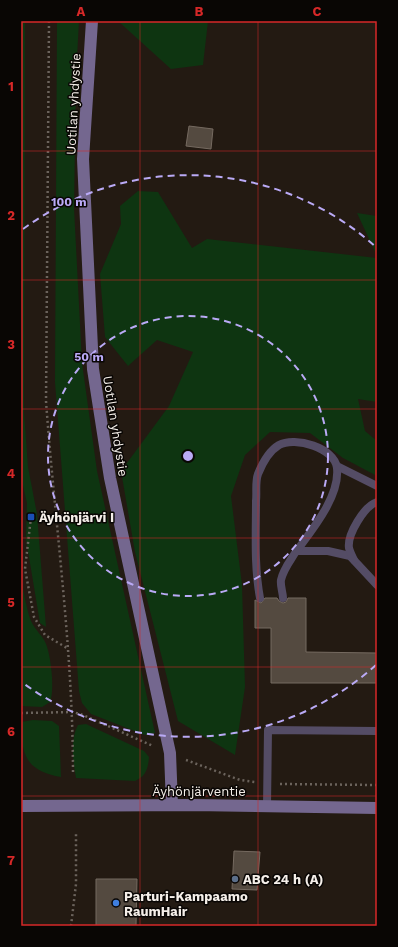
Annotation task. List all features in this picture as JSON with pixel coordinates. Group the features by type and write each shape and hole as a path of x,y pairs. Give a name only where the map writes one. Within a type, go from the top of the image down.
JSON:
{"main road":[{"name":"Uotilan yhdystie","path":"92,21 83,159 93,369 110,478 170,753 172,805"},
{"name":"Äyhönjärventie","path":"21,806 172,805 377,808"}],"lane":[{"path":"260,598 257,579 257,476 266,458 279,445 296,441 313,445 328,455 337,466 377,486"},
{"path":"283,598 281,580 287,565 330,499 337,482 337,466"},
{"path":"354,561 349,547 353,530 362,514 377,502"},
{"path":"297,550 328,552 350,556 377,585"},
{"path":"267,806 268,730 377,731"}],"path":[{"path":"49,21 46,400 50,462 61,554 73,712 73,774"},
{"path":"31,517 26,569 34,617 45,635 67,648"},
{"path":"21,713 73,712 170,753"},
{"path":"71,926 76,884 76,834"}],"green space":[{"path":"21,21 25,21 24,412 28,467 37,514 46,627 40,623 26,539 27,503 21,477"},
{"path":"57,21 79,21 76,76 74,208 82,363 97,471 155,733 145,735 91,714 82,703 79,691 55,382"},
{"path":"118,21 208,21 203,65 171,69"},
{"path":"138,191 158,192 192,248 207,239 377,258 377,402 358,399 365,431 377,441 377,476 343,458 310,433 270,432 245,455 231,496 242,585 245,687 235,755 178,721 135,552 121,471 169,406 193,352 157,340 128,366 105,337 100,274 121,224 120,206"},
{"path":"357,213 377,216 377,256"},
{"path":"21,578 29,616 46,644 51,665 52,690 50,702 42,707 21,706"},
{"path":"33,720 52,721 59,726 61,777 40,771 33,766 24,752 21,722"},
{"path":"86,724 144,751 149,757 147,769 142,777 135,781 76,778 73,758 75,731 78,725"}],"building":[{"path":"189,126 213,129 211,149 186,146"},
{"path":"265,598 277,598 283,603 286,602 288,598 306,598 306,652 377,653 377,683 271,683 271,628 255,628 255,600 261,603"},
{"path":"234,851 260,852 257,890 232,889"},
{"name":"Parturi-Kampaamo RaumHair","path":"96,879 137,879 136,926 96,926"}],"place":[{"name":"Äyhönjärvi I","path":"31,517"},
{"name":"ABC 24 h (A)","path":"235,879"},
{"name":"Parturi-Kampaamo RaumHair","path":"116,903"}]}
